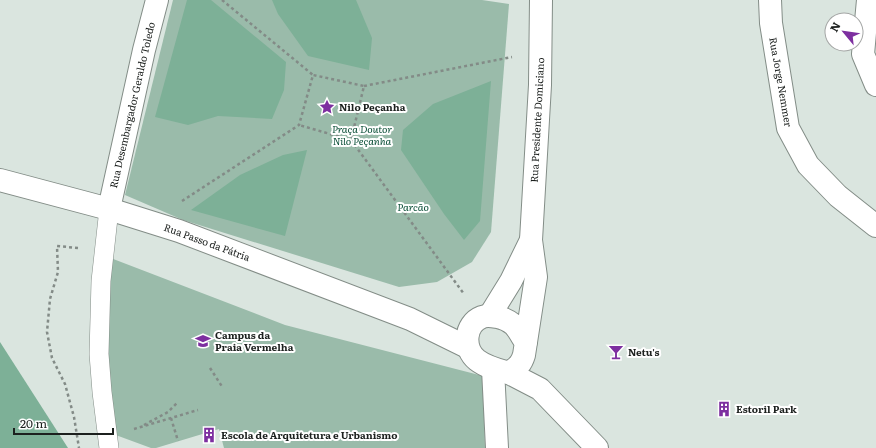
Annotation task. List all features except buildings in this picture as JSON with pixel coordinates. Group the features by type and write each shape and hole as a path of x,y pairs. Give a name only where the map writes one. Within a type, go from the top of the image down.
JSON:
{"street":[{"name":"Rua Desembargador Geraldo Toledo","path":"109,209 144,50 157,0"},
{"name":"Rua Presidente Domiciano","path":"525,349 536,277 531,240 540,85 541,0"},
{"name":"Rua Jorge Nemmer","path":"770,0 771,23 788,128 808,165 838,196 876,226"},
{"path":"868,0 863,54 876,85"},
{"name":"Rua Passo da Pátria","path":"0,180 109,209 179,231 410,318 467,347"},
{"name":"Rua Presidente Domiciano","path":"481,319 511,281 531,240"},
{"name":"Rua Passo da Pátria","path":"410,318 453,325 481,319"},
{"path":"540,389 514,325 504,318 481,319 467,335 467,347 476,360 484,365 540,389 597,448"},
{"path":"501,371 518,366 522,363 525,349"},
{"path":"497,448 501,371"}],"lane":[{"path":"108,443 99,354 101,280 109,209"}],"path":[{"path":"222,0 313,75 364,86 540,52"},
{"path":"150,222 299,125 313,75"},
{"path":"351,140 364,86"},
{"path":"299,125 351,140 481,319"},
{"path":"79,248 57,246 58,272 50,299 47,332 52,358 65,384 74,417 79,448"},
{"path":"210,368 223,388"},
{"path":"140,427 168,412 178,402"},
{"path":"108,443 113,434 198,410"},
{"path":"171,418 178,441"}],"green space":[{"name":"Praça Doutor Nilo Peçanha","path":"173,0 482,0 509,4 491,232 472,262 437,282 399,287 183,220 125,195"},
{"path":"187,0 211,0 286,62 284,90 272,119 218,116 188,125 155,117"},
{"path":"272,0 356,0 372,38 369,70 308,56 278,14"},
{"path":"491,81 480,221 464,240 444,214 401,150 403,130 433,104"},
{"path":"307,150 285,236 191,210 240,175 283,155"},
{"name":"Campus da Praia Vermelha","path":"95,252 285,325 483,376 485,448 224,448 219,429 156,448 151,448 113,434"},
{"path":"0,342 68,448 0,448"}],"place":[{"name":"Nilo Peçanha","path":"327,107"},
{"name":"Campus da Praia Vermelha","path":"203,341"},
{"name":"Netu's","path":"616,352"},
{"name":"Estoril Park","path":"724,409"},
{"name":"Escola de Arquitetura e Urbanismo","path":"209,435"}],"park label":[{"name":"Parcão","path":"413,207"}]}
